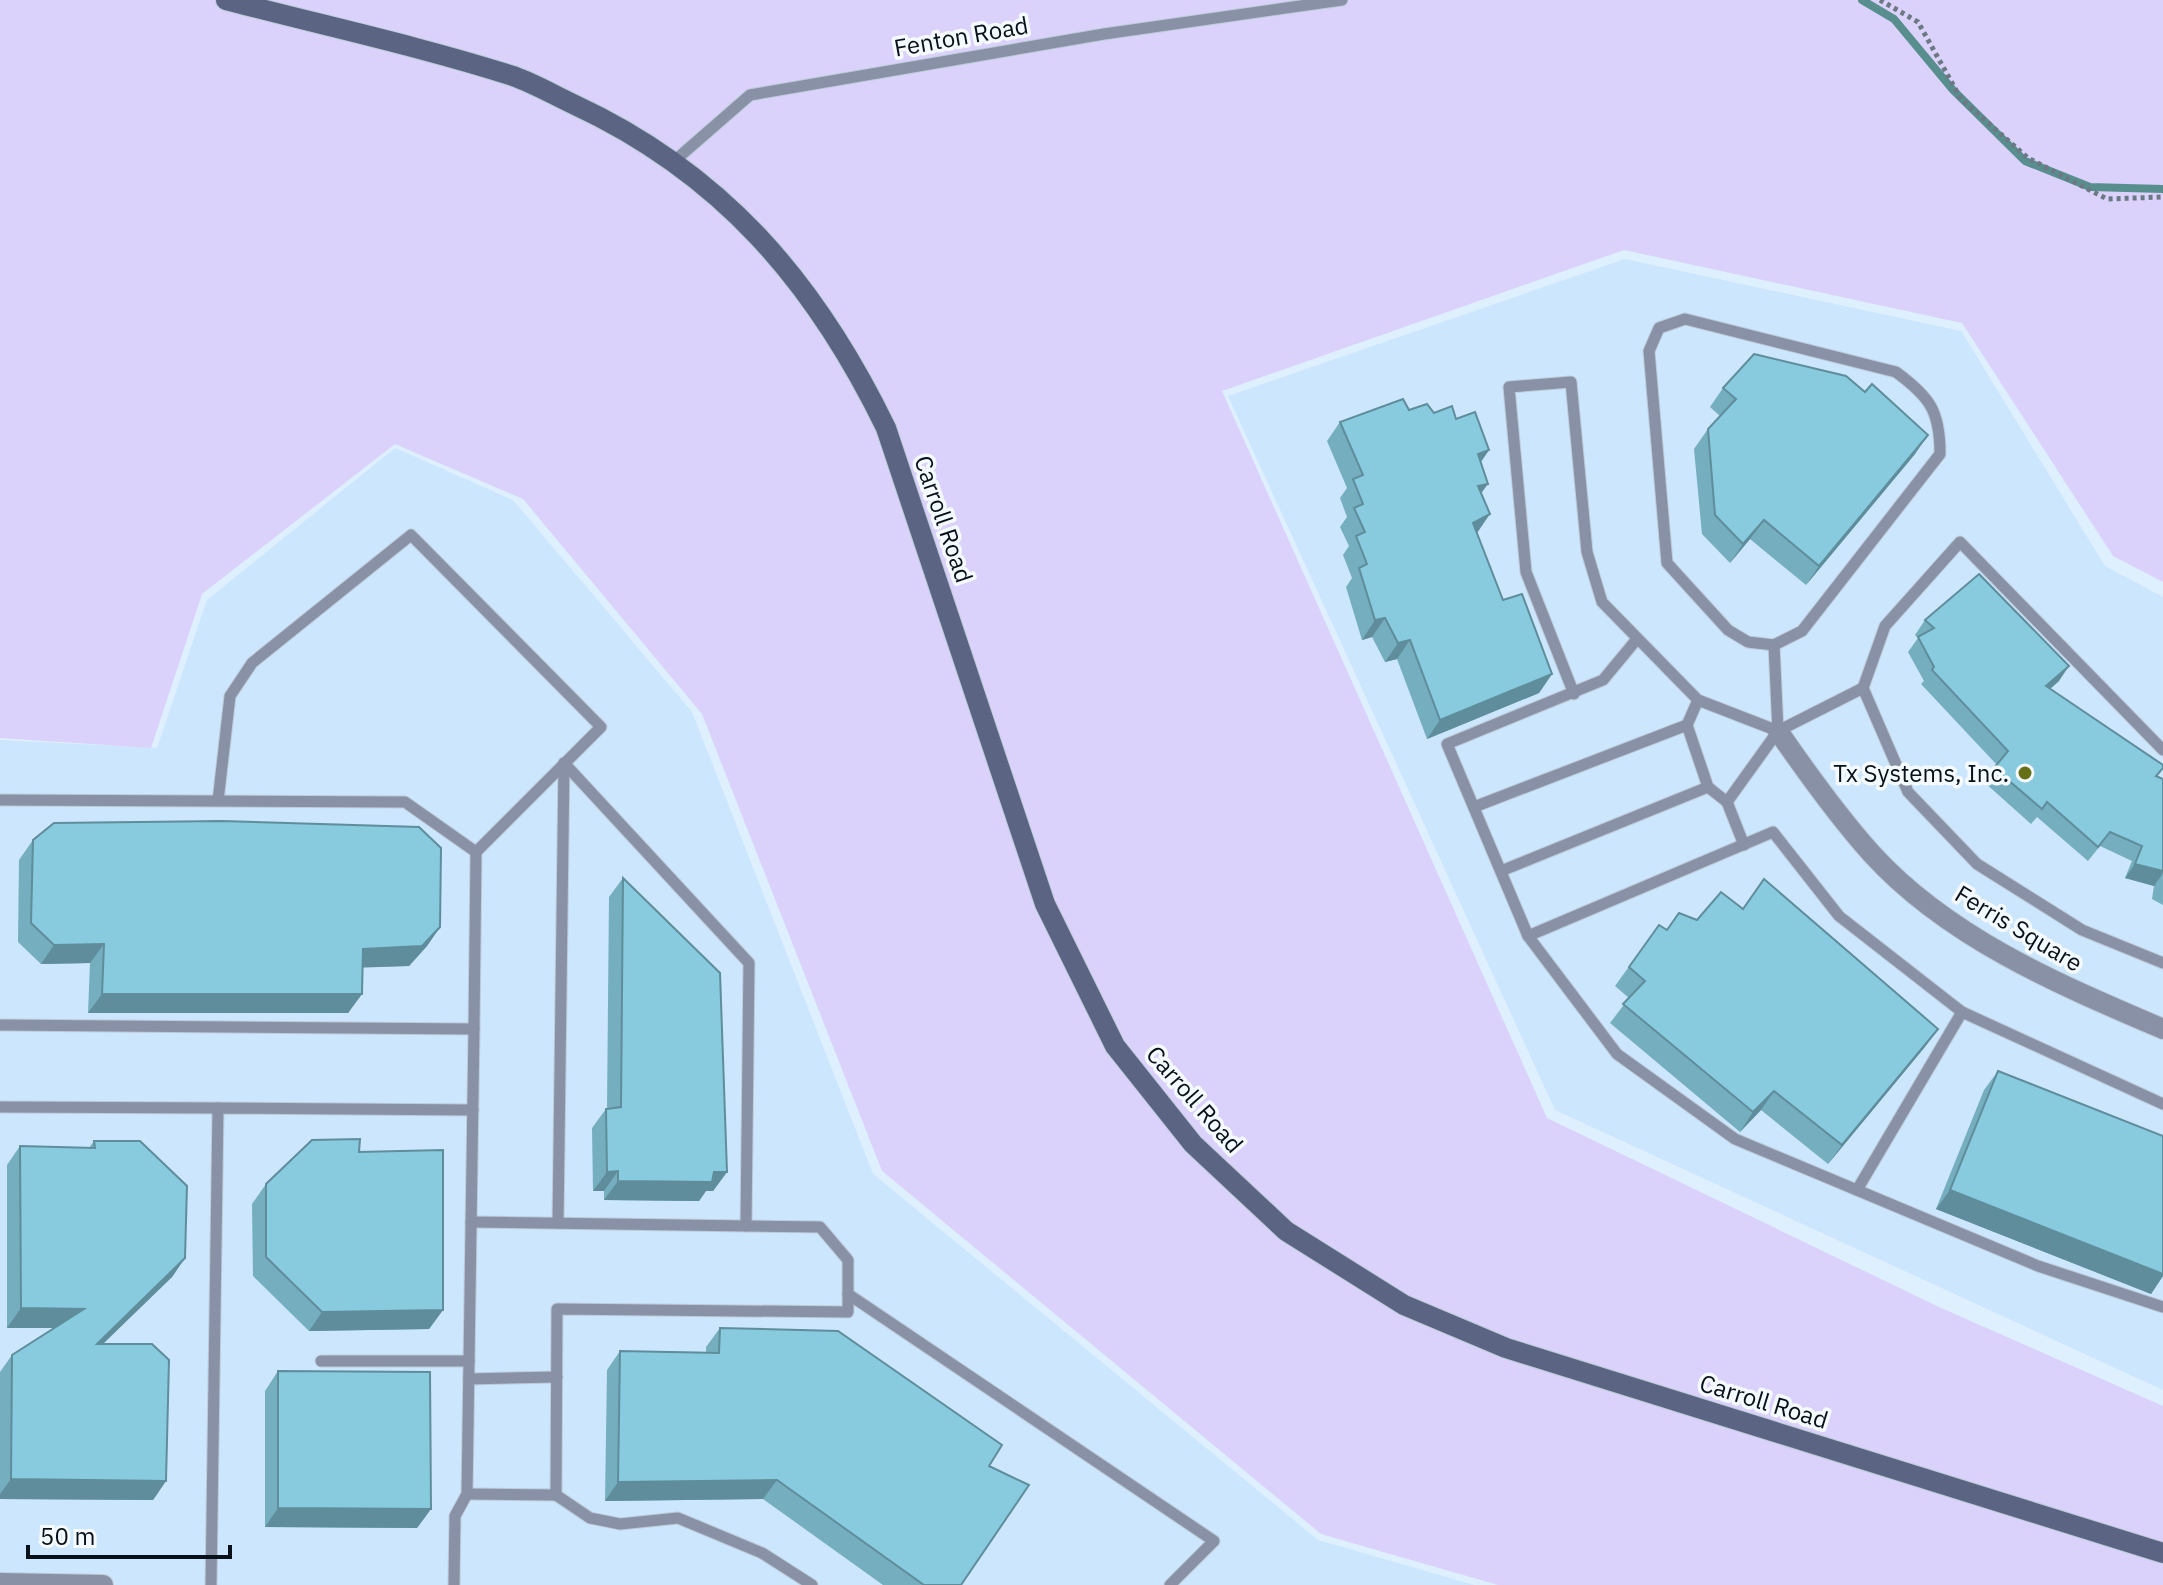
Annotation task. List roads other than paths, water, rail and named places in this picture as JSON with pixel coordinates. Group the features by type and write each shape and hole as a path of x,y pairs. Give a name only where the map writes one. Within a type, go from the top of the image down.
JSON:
{"main road":[{"name":"Carroll Road","path":"226,0 515,77 625,128 715,192 798,279 858,372 886,428 1045,904 1115,1046 1193,1144 1286,1231 1404,1305 1506,1348 2163,1553"}],"street":[{"name":"Ferris Square","path":"1778,731 1872,855 1953,924 2045,979 2163,1029"},
{"path":"0,1583 103,1585"}],"lane":[{"name":"Fenton Road","path":"672,163 750,95 1104,34 1342,0"},
{"path":"1685,319 1896,372 1922,391 1940,422 1940,454 1802,631 1774,645 1748,642 1728,630 1667,563 1649,351 1659,328 1685,319"},
{"path":"1574,694 1526,572 1509,387 1571,382 1587,552 1602,602 1698,700 1778,731"},
{"path":"218,801 230,696 252,663 411,535 601,727 476,852 467,1494 455,1516 454,1585"},
{"path":"2163,750 1960,542 1885,626 1863,688 1908,792 1977,864 2082,930 2163,963"},
{"path":"1637,639 1603,680 1447,744 1528,936 1617,1054 1735,1139 2038,1266 2163,1307"},
{"path":"1774,645 1778,731"},
{"path":"1727,802 1778,731 1863,688"},
{"path":"1698,700 1687,725 1708,787 1727,802 1744,845"},
{"path":"1474,807 1687,725"},
{"path":"558,1223 564,763"},
{"path":"564,763 749,963 746,1226"},
{"path":"1501,871 1708,787"},
{"path":"0,800 405,802 476,852"},
{"path":"1528,936 1773,832 1839,916 1962,1012 2163,1104"},
{"path":"1857,1190 1962,1012"},
{"path":"0,1025 474,1029"},
{"path":"0,1107 473,1110"},
{"path":"211,1585 218,1108"},
{"path":"471,1222 820,1227 848,1260 848,1312 557,1309 556,1495"},
{"path":"848,1294 1214,1541 1170,1585"},
{"path":"321,1361 469,1361"},
{"path":"469,1379 557,1377"},
{"path":"467,1494 556,1495 590,1518 620,1524 678,1518 762,1553 812,1585"}],"waterway":[{"path":"1862,0 1894,19 1953,90 2025,161 2090,187 2163,189"}],"place":[{"name":"Tx Systems, Inc.","path":"2025,773"}]}
